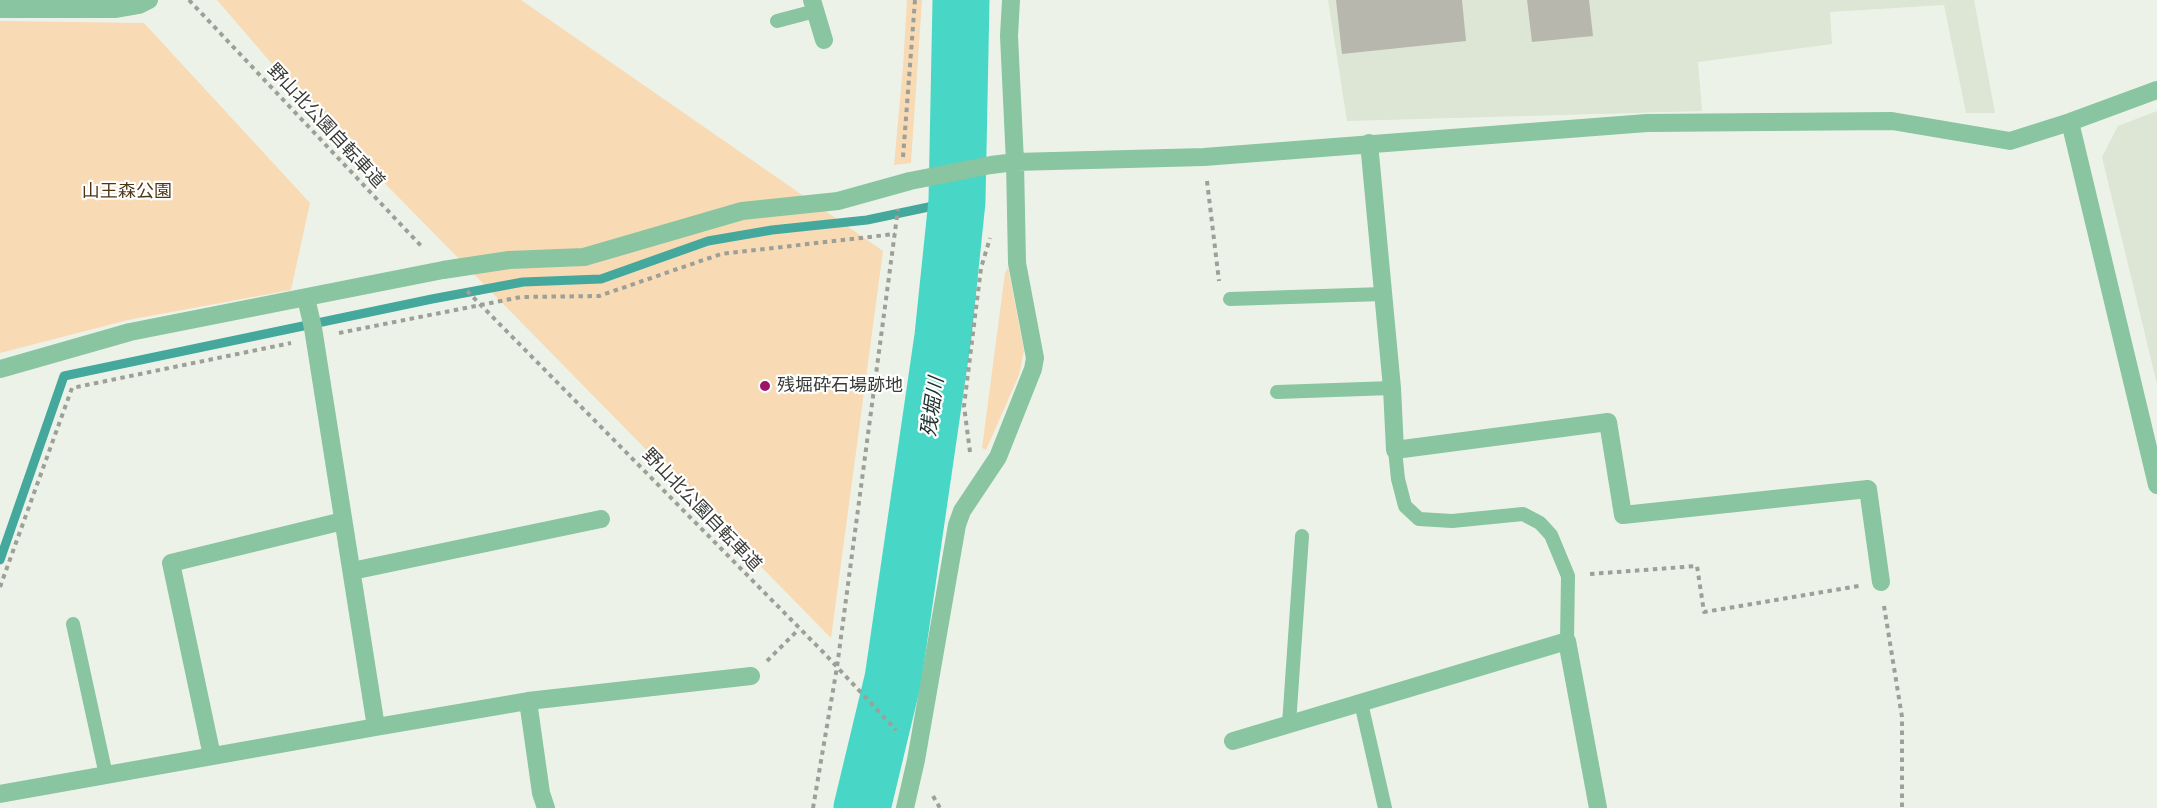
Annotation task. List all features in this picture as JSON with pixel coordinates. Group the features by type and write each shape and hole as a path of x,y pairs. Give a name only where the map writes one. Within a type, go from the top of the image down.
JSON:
{"street":[{"path":"0,9 116,9 139,5 149,0"},
{"path":"905,808 916,760 957,525 962,511 998,458 1033,369 1035,358 1017,263 1009,36 1011,0"},
{"path":"814,5 824,40"},
{"path":"0,369 130,332 444,270 509,260 584,257 742,211 838,201 910,181 991,165 1015,162 1204,157 1647,123 1892,122 2010,141 2157,90"},
{"path":"2070,122 2157,485"},
{"path":"1369,143 1392,388 1395,450 1608,422 1623,516 1868,489 1881,582"},
{"path":"306,298 376,727"},
{"path":"352,571 601,519"},
{"path":"212,756 171,563 343,521"},
{"path":"1233,741 1567,640 1598,808"},
{"path":"0,794 528,701 751,676"},
{"path":"528,701 541,793 546,808"}],"lane":[{"path":"777,21 814,5"},
{"path":"1230,299 1383,294"},
{"path":"1277,392 1392,388"},
{"path":"1395,450 1398,479 1405,506 1419,519 1452,521 1523,514 1540,523 1551,535 1568,576 1567,640"},
{"path":"1289,724 1302,536"},
{"path":"73,624 106,775"},
{"path":"1361,703 1385,808"}],"path":[{"name":"野山北公園自転車道","path":"189,0 444,270"},
{"path":"903,164 915,0"},
{"path":"1204,157 1220,288 1230,299"},
{"path":"813,808 837,667 899,202"},
{"path":"0,587 72,388 313,333 521,297 599,296 721,254 895,234"},
{"path":"970,450 964,406 981,268 991,234"},
{"name":"野山北公園自転車道","path":"474,297 901,735"},
{"path":"1568,576 1697,566 1704,612 1881,582 1902,717 1902,808"},
{"path":"774,654 799,629"}],"shaded area":[{"path":"1328,0 1974,0 1995,113 1966,113 1944,5 1830,12 1832,44 1698,62 1702,111 1347,121"},
{"path":"2157,111 2157,384 2102,157 2118,126"}],"green space":[{"path":"217,0 521,0 883,251 831,638 303,100"},
{"path":"907,0 922,0 911,163 894,165 903,67"},
{"name":"山王森公園","path":"0,21 144,23 310,203 291,290 128,320 0,353"},
{"path":"1008,267 1024,351 1019,375 986,450 982,448 1005,273"}],"building":[{"path":"1336,0 1462,0 1466,41 1342,54"},
{"path":"1527,0 1589,0 1593,36 1532,42"}],"waterway":[{"name":"残堀川","path":"862,808 893,679 943,336 957,201 961,0"},
{"path":"0,560 64,376 523,282 601,279 708,241 772,230 867,220 957,201"}],"place":[{"name":"残堀砕石場跡地","path":"765,386"}]}
